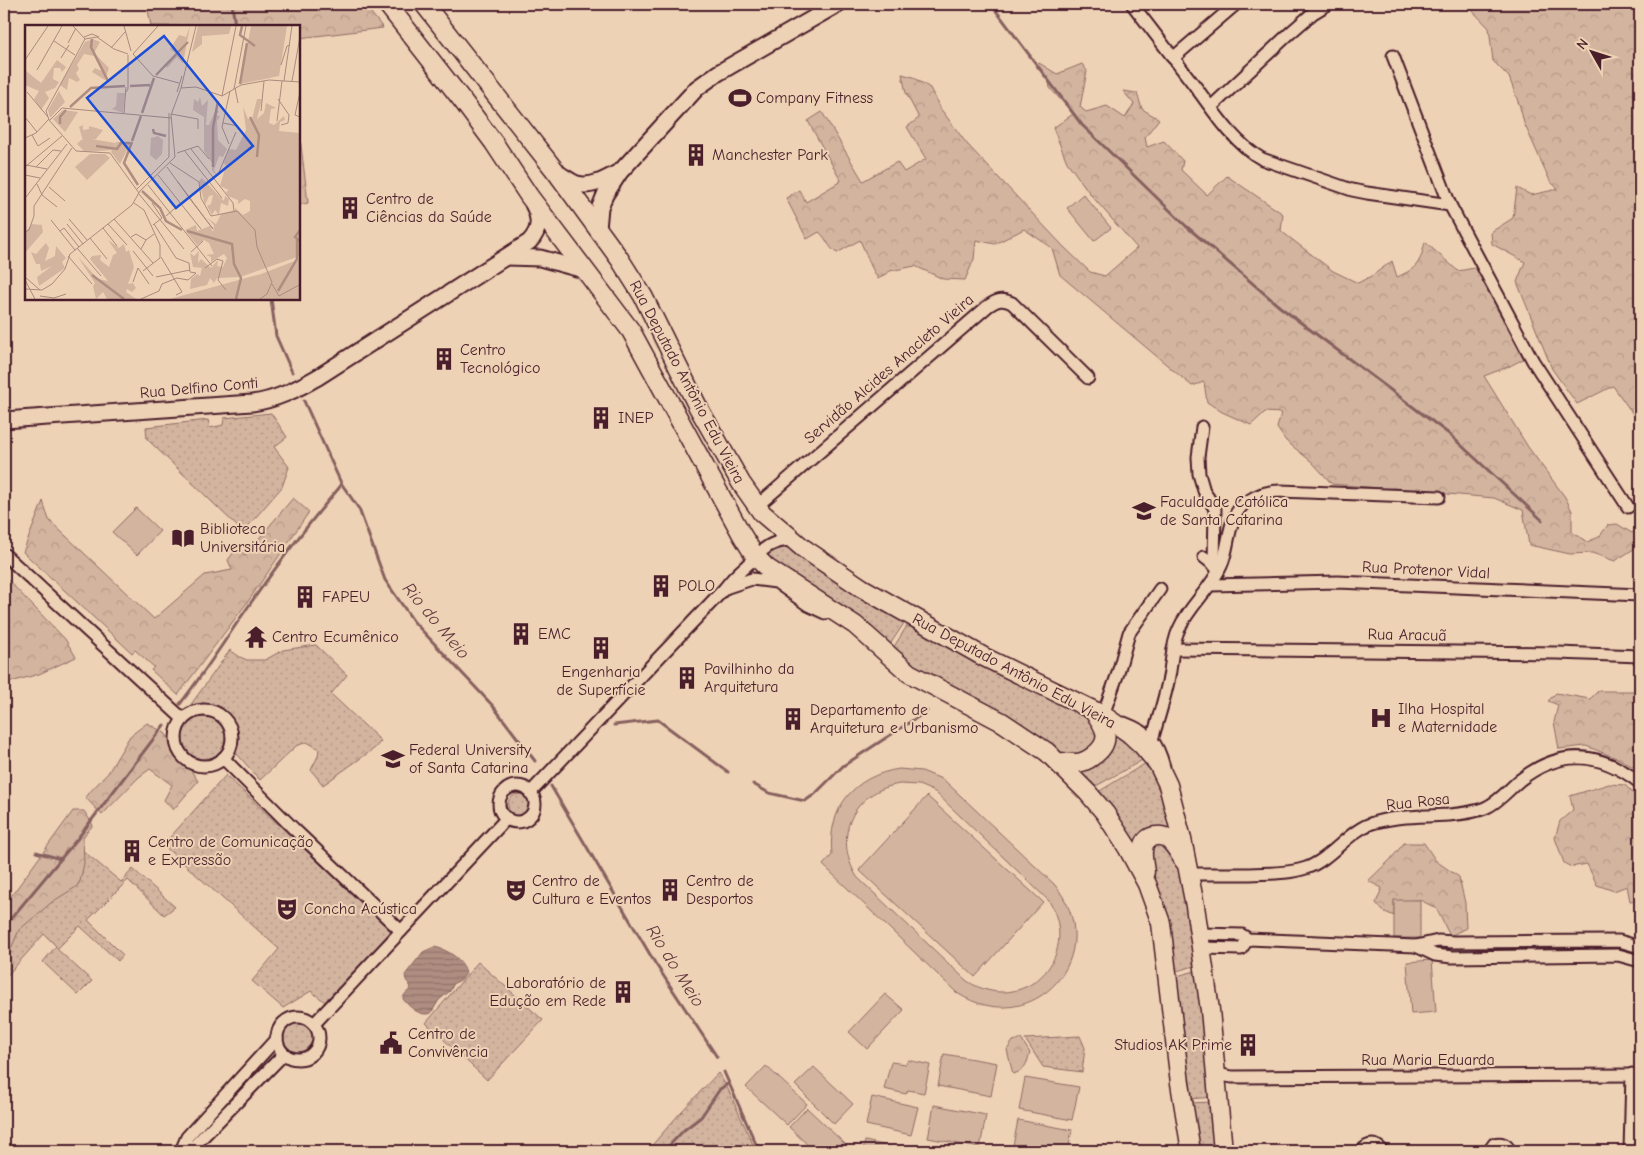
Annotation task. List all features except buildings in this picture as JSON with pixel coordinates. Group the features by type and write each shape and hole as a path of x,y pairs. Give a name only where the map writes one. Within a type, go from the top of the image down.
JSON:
{"main road":[{"path":"387,4 478,121 529,196 588,275 654,387 712,505 724,502 741,483"},
{"name":"Rua Deputado Antônio Edu Vieira","path":"424,4 557,172 643,296 698,407 741,483 757,506 792,540 862,588 970,649 1041,686 1098,712 1119,725 1142,745 1158,764 1168,785 1182,839 1201,941 1223,1151"},
{"path":"598,229 600,207 605,195 620,172 684,102 706,81 838,4"},
{"path":"557,172 576,184 583,184 604,180 620,172"},
{"name":"Rua Delfino Conti","path":"4,420 263,402 290,392 529,242 539,228 538,214 529,196"},
{"path":"507,257 540,258 588,275"},
{"path":"724,502 756,563 865,632 909,673 1016,730 1040,746 1058,762 1105,813 1127,847 1147,884 1157,909 1163,934 1180,1083 1191,1151"},
{"path":"1058,762 1076,763 1087,760 1104,746 1106,737 1098,712"},
{"path":"1147,884 1142,853 1143,845 1152,836 1161,835 1169,840 1189,871"}],"street":[{"path":"1173,58 1236,4"},
{"path":"1211,107 1290,32 1313,13 1328,4"},
{"path":"1135,5 1211,107 1244,147 1262,159 1367,194 1450,205"},
{"path":"1393,56 1450,205 1533,361 1628,507"},
{"name":"Servidão Alcides Anacleto Vieira","path":"757,506 996,300 1005,299 1012,303 1088,378"},
{"path":"1152,740 1179,627 1210,586 1216,568 1215,509 1204,491 1199,474 1198,457 1202,427"},
{"path":"1216,568 1221,565 1234,516 1242,505 1257,495 1269,491 1296,490 1439,497"},
{"path":"530,793 725,588 755,567 756,563 775,542 792,540"},
{"path":"4,554 183,719"},
{"path":"1204,557 1216,568"},
{"path":"725,588 734,575 756,563"},
{"path":"725,588 752,579 776,582 808,606 823,613 844,618"},
{"name":"Rua Protenor Vidal","path":"1210,586 1338,582 1640,596"},
{"path":"1160,589 1129,633 1118,673 1098,712 1136,728 1152,740 1160,752 1168,785"},
{"name":"Rua Aracuã","path":"1174,649 1558,653 1640,656"},
{"path":"200,710 210,710 219,714 227,722 231,734 230,746 223,758 209,765 201,765 192,763 185,758 176,744 178,726 183,719 190,713 200,710"},
{"path":"223,758 294,829 402,931"},
{"name":"Rua Rosa","path":"1189,871 1279,873 1308,867 1358,831 1374,823 1396,818 1458,814 1484,809 1494,804 1517,782 1540,766 1562,758 1590,758 1610,764 1629,774 1640,784"},
{"path":"513,786 526,788 534,803 531,814 522,821 511,821 507,818 499,807 499,800 502,794 513,786"},
{"path":"314,1024 507,818"},
{"path":"1201,941 1242,949 1248,939 1416,946 1438,941 1619,941 1640,947"},
{"path":"1618,955 1619,941"},
{"path":"1540,942 1540,956"},
{"path":"1416,946 1435,955 1444,956 1618,955 1640,961"},
{"path":"302,1017 309,1019 314,1024 319,1036 316,1048 312,1054 301,1059 295,1059 284,1054 279,1047 277,1038 279,1028 288,1019 302,1017"},
{"path":"181,1151 187,1137 277,1038"},
{"path":"189,1151 284,1054"},
{"name":"Rua Maria Eduarda","path":"1216,1074 1232,1077 1636,1074"},
{"path":"1630,1151 1636,1074"},
{"path":"1489,1151 1494,1144 1501,1143 1507,1146 1510,1151"},
{"path":"1362,1151 1371,1145 1378,1146 1382,1151"}],"green space":[{"path":"147,4 364,4 383,28 300,38 300,25 151,25"},
{"path":"1466,4 1640,4 1640,424 1613,386 1577,404 1552,369 1517,282 1525,262 1492,244 1491,232 1513,218 1517,188 1531,195 1558,189 1550,181 1524,123 1509,77 1493,61 1489,28"},
{"path":"1039,63 1057,74 1082,64 1087,71 1080,107 1086,112 1107,106 1125,118 1134,104 1123,91 1137,93 1142,109 1159,119 1145,137 1147,147 1164,141 1183,161 1181,170 1207,195 1227,176 1283,214 1281,231 1333,271 1358,283 1392,261 1397,277 1410,271 1417,264 1425,242 1458,271 1480,267 1525,358 1484,376 1528,447 1565,497 1572,511 1572,532 1587,542 1599,537 1608,525 1617,524 1632,533 1640,528 1640,545 1615,561 1592,553 1570,554 1529,545 1523,510 1494,498 1332,484 1312,462 1286,441 1277,428 1281,413 1265,412 1251,425 1222,412 1207,402 1204,382 1192,386 1060,275 1052,248 1024,229 995,244 976,240 974,259 965,280 943,279 915,266 890,271 878,279 860,240 837,253 819,232 807,239 786,198 799,190 806,202 841,181 808,121 822,112 863,181 897,162 904,172 926,159 907,127 919,118 906,93 902,74 913,77 930,88 940,108 967,144 1090,272 1105,276 1137,248 1091,195 1067,162 1053,128 1073,114 1050,88 1049,82 1036,66"},
{"path":"300,137 308,203 300,205"},
{"path":"1083,194 1111,228 1094,241 1067,208"},
{"path":"271,413 287,437 274,447 289,467 282,487 243,532 147,439 146,427 208,420 210,428 223,425 224,418"},
{"path":"293,498 309,512 249,600 178,695 151,670 154,667 135,650 132,653 23,552 43,501 49,520 154,619 205,575 232,570 228,560 237,548 245,555"},
{"path":"136,508 160,531 137,555 112,532"},
{"path":"778,544 792,544 908,617 887,649 762,554"},
{"path":"4,576 65,639 76,657 39,674 4,684"},
{"path":"912,618 1100,724 1096,750 1063,757 890,653"},
{"path":"316,645 347,675 331,694 381,741 375,748 323,785 311,770 318,756 319,749 307,742 296,746 260,780 230,746 229,728 221,716 208,710 190,713 187,710 230,650 247,660 265,660 283,650"},
{"path":"1598,691 1640,691 1640,771 1619,759 1586,746 1559,749 1554,722 1558,705 1548,701 1556,693 1590,699"},
{"path":"200,717 208,717 219,723 225,738 219,753 208,759 200,759 189,753 183,742 183,734 189,723"},
{"path":"1104,718 1148,757 1089,790 1066,765 1088,763"},
{"path":"147,723 165,733 198,781 173,810 164,800 172,785 150,769 139,777 102,815 85,797 108,773 130,736"},
{"path":"1151,760 1178,842 1164,832 1140,862 1093,795"},
{"path":"899,769 922,771 944,780 1054,884 1070,911 1074,937 1069,962 1056,983 1037,998 1013,1006 986,1005 957,993 823,865 832,855 834,823 846,797 868,779","holes":["900,784 919,785 935,792 1049,901 1058,922 1058,943 1053,961 1042,976 1027,987 1008,992 988,990 967,981 857,877 850,862 847,831 859,806 870,796 884,788"]},
{"path":"226,775 393,933 325,1002 311,991 283,1008 252,981 279,949 163,845"},
{"path":"1609,784 1625,785 1639,799 1636,818 1640,822 1640,865 1633,868 1640,876 1640,900 1630,901 1627,886 1614,891 1597,885 1587,864 1571,867 1564,863 1555,838 1560,821 1573,810 1570,796"},
{"path":"519,794 527,797 530,805 527,813 519,816 511,813 508,805 511,797"},
{"path":"927,796 1043,902 975,977 859,870"},
{"path":"73,811 84,811 93,825 83,837 84,863 80,882 76,887 52,902 19,930 8,956 4,960 4,906"},
{"path":"1160,838 1176,854 1202,964 1169,973 1148,864 1152,840"},
{"path":"1404,843 1424,843 1436,861 1459,877 1465,903 1466,928 1450,936 1436,908 1420,900 1394,901 1394,916 1383,911 1376,903 1382,888 1368,881 1390,860"},
{"path":"76,845 121,882 133,869 175,907 164,915 128,880 88,920 123,955 118,961 80,926 57,949 92,981 78,995 43,962 56,946 44,934 4,979 4,942"},
{"path":"1394,900 1420,900 1420,938 1394,938"},
{"path":"1432,960 1436,1012 1411,1014 1407,962"},
{"path":"478,962 543,1020 487,1080 426,1023"},
{"path":"1202,969 1216,1097 1186,1099 1170,978"},
{"path":"1640,993 1640,1036 1634,1036 1636,994"},
{"path":"885,994 904,1010 867,1049 849,1032"},
{"path":"298,1022 304,1023 312,1031 312,1043 304,1051 298,1052 292,1051 284,1043 283,1037 284,1031 292,1023"},
{"path":"1080,1036 1085,1048 1082,1072 1043,1067 1025,1039"},
{"path":"1640,1036 1640,1070 1637,1070"},
{"path":"1021,1039 1030,1053 1023,1069 1013,1074 1007,1050 1013,1041"},
{"path":"944,1054 997,1063 991,1096 938,1086"},
{"path":"908,1060 930,1065 924,1093 908,1090 906,1094 884,1089 891,1062 906,1064"},
{"path":"766,1066 807,1104 787,1125 746,1087"},
{"path":"814,1067 853,1104 834,1124 795,1085"},
{"path":"718,1073 726,1085 756,1151 647,1151 681,1112"},
{"path":"1025,1078 1079,1087 1072,1120 1019,1110"},
{"path":"872,1097 918,1107 911,1135 866,1125"},
{"path":"1216,1102 1220,1151 1194,1151 1186,1103"},
{"path":"934,1105 986,1115 980,1148 928,1138"},
{"path":"807,1108 845,1144 839,1151 814,1151 789,1127"},
{"path":"1018,1120 1072,1130 1068,1151 1012,1151"},
{"path":"865,1141 911,1151 863,1151"}],"shaded area":[{"path":"434,947 454,956 465,968 466,973 439,1000 431,1013 423,1014 409,1006 403,999 411,987 405,975 423,952"}],"waterway":[{"name":"Rio do Meio","path":"232,4 235,25"},
{"path":"991,4 1082,125 1186,226 1280,307 1449,434 1542,520"},
{"name":"Rio do Meio","path":"271,300 276,336 292,372"},
{"name":"Rio do Meio","path":"304,401 341,483 359,509 385,580 414,622 493,706 535,761"},
{"path":"180,704 271,574 341,483"},
{"path":"753,784 769,793 805,801 815,794 843,766 927,711"},
{"path":"614,725 658,720 728,772"},
{"path":"4,927 78,838 164,725"},
{"name":"Rio do Meio","path":"551,786 655,963 717,1057"},
{"path":"36,852 61,859"},
{"name":"Rio do Meio","path":"724,1072 759,1151"},
{"path":"664,1151 684,1130 701,1117 720,1089 729,1083"}],"place":[{"name":"Company Fitness","path":"740,98"},
{"name":"Manchester Park","path":"696,155"},
{"name":"Centro de Ciências da Saúde","path":"350,208"},
{"name":"Centro Tecnológico","path":"444,359"},
{"name":"INEP","path":"601,418"},
{"name":"Faculdade Católica de Santa Catarina","path":"1144,511"},
{"name":"Biblioteca Universitária","path":"183,538"},
{"name":"POLO","path":"661,586"},
{"name":"FAPEU","path":"305,597"},
{"name":"EMC","path":"521,634"},
{"name":"Centro Ecumênico","path":"256,637"},
{"name":"Engenharia de Superfície","path":"601,648"},
{"name":"Pavilhinho da Arquitetura","path":"687,678"},
{"name":"Ilha Hospital e Maternidade","path":"1381,718"},
{"name":"Departamento de Arquitetura e Urbanismo","path":"793,719"},
{"name":"Federal University of Santa Catarina","path":"393,759"},
{"name":"Centro de Comunicação e Expressão","path":"132,851"},
{"name":"Centro de Cultura e Eventos","path":"516,890"},
{"name":"Centro de Desportos","path":"670,890"},
{"name":"Concha Acústica","path":"287,909"},
{"name":"Laboratório de Edução em Rede","path":"623,992"},
{"name":"Centro de Convivência","path":"391,1043"},
{"name":"Studios AK Prime","path":"1248,1045"}]}
